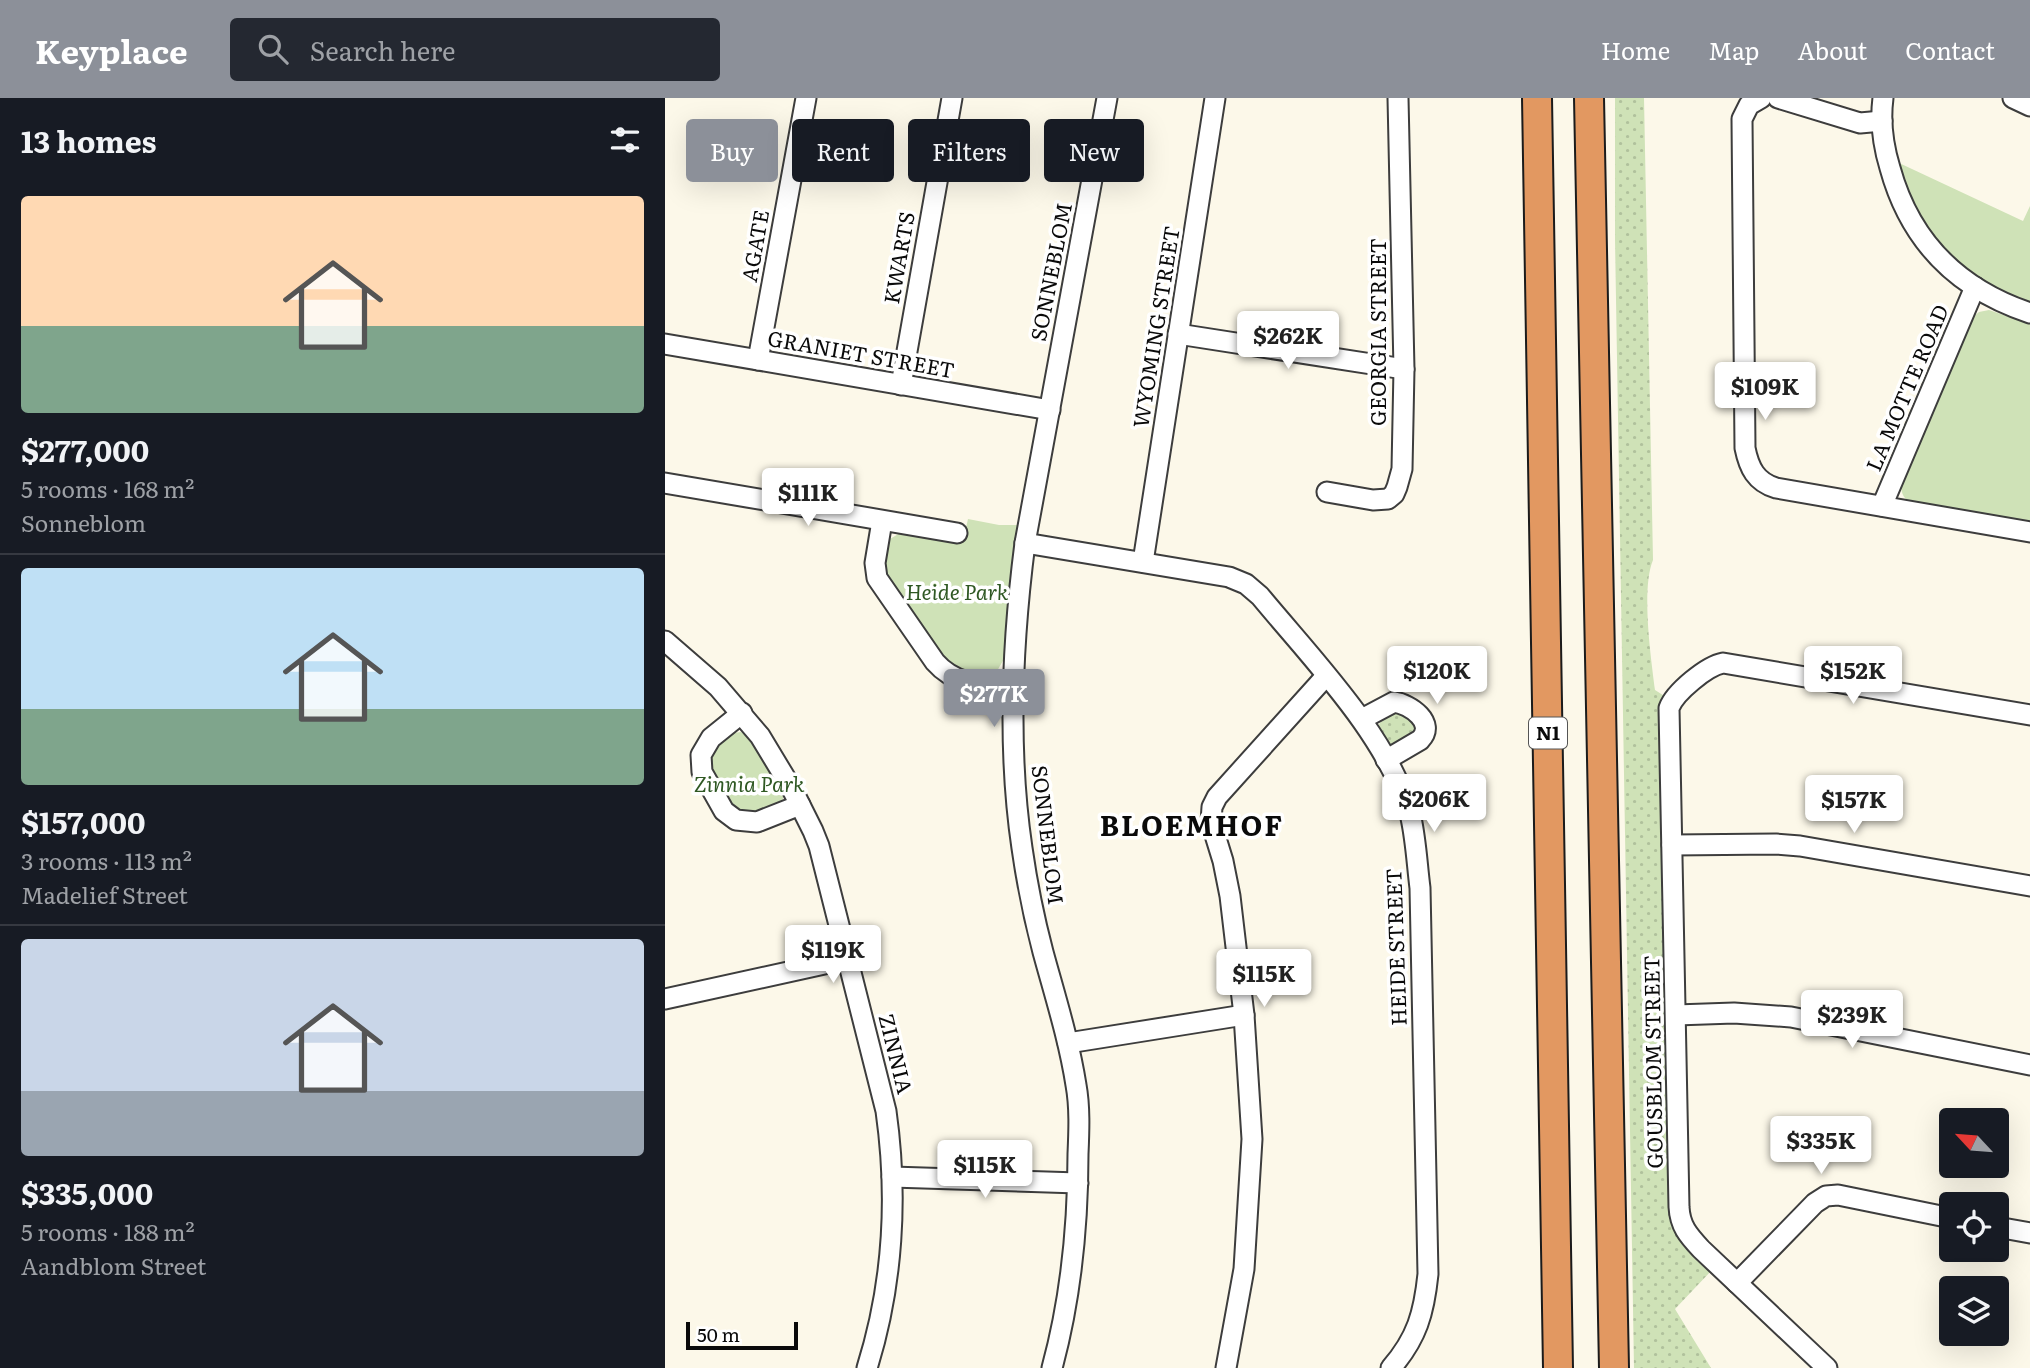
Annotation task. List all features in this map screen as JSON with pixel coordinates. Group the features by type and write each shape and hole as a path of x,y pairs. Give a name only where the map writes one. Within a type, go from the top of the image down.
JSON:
{"highway":[{"name":"N1","path":"1537,98 1558,1368"},
{"path":"1589,98 1614,1368"},
{"path":"1593,260 1601,169 1601,98"}],"street":[{"name":"AGATE","path":"758,360 806,98"},
{"name":"KWARTS","path":"901,385 952,98"},
{"name":"SONNEBLOM","path":"1052,1368 1070,1282 1078,1183 1077,1088 1031,900 1022,846 1016,791 1013,687 1015,633 1025,543 1107,98"},
{"name":"WYOMING STREET","path":"1143,562 1215,98"},
{"name":"GEORGIA STREET","path":"1327,492 1373,500 1388,499 1394,494 1402,469 1398,98"},
{"path":"1761,98 1749,105 1741,119 1745,448 1755,475 1768,486 2030,532"},
{"path":"1778,98 1860,124 1882,121"},
{"path":"1883,98 1882,121 1891,173 1910,220 1945,264 1975,287 2030,313"},
{"path":"2013,98 2030,106"},
{"name":"LA MOTTE ROAD","path":"1882,506 1975,287"},
{"path":"1178,334 1403,369"},
{"name":"GRANIET STREET","path":"665,344 1049,410"},
{"path":"665,483 957,533"},
{"path":"882,521 875,563 877,578 935,662 946,673 968,684 1013,687"},
{"name":"HEIDE STREET","path":"1025,543 1229,577 1246,584 1260,596 1361,719 1386,760 1403,796 1415,843 1420,888 1428,1274 1417,1330 1411,1343 1391,1368"},
{"name":"ZINNIA","path":"665,641 695,665 742,713 760,736 800,805 818,846 885,1111 892,1177 889,1267 867,1368"},
{"name":"GOUSBLOM STREET","path":"1827,1368 1687,1235 1681,1223 1669,708 1676,695 1710,668 1723,663 2030,715"},
{"path":"1226,1368 1244,1269 1252,1139 1244,1015 1230,896 1211,822 1212,807 1217,797 1326,676"},
{"path":"1361,719 1394,702 1409,706 1425,724 1424,736 1420,740 1386,760"},
{"path":"742,713 711,738 701,755 702,772 724,811 736,820 757,822 800,805"},
{"path":"1672,845 1800,846 2030,886"},
{"path":"665,999 847,959"},
{"path":"1676,1014 1734,1013 1791,1017 2030,1065"},
{"path":"1068,1043 1244,1015"},
{"path":"892,1177 1078,1183"},
{"path":"1737,1283 1815,1203 1826,1196 1838,1195 1939,1216"},
{"path":"2009,1229 2030,1233"}],"green space":[{"path":"1615,98 1644,98 1653,560 1649,573 1647,605 1655,690 1666,697 1672,1221 1682,1243 1712,1270 1675,1309 1711,1368 1634,1368 1615,240"},
{"path":"1897,162 2023,221 2030,206 2030,304 1975,277 1943,250 1918,217"},
{"path":"1989,310 2030,324 2030,525 1912,504 1902,491 1901,484 1972,318 1979,312"},
{"name":"Heide Park","path":"968,519 999,525 1018,525 1004,659 997,671 985,678 949,666 885,576 884,556 890,539 900,533 963,541"},
{"path":"1399,712 1416,726 1415,733 1394,745 1388,745 1378,726 1382,720"},
{"name":"Zinnia Park","path":"741,732 751,738 784,793 782,803 747,816 731,807 708,768 709,758 719,742 733,733"}],"district":[{"name":"BLOEMHOF","path":"1192,826"}]}
